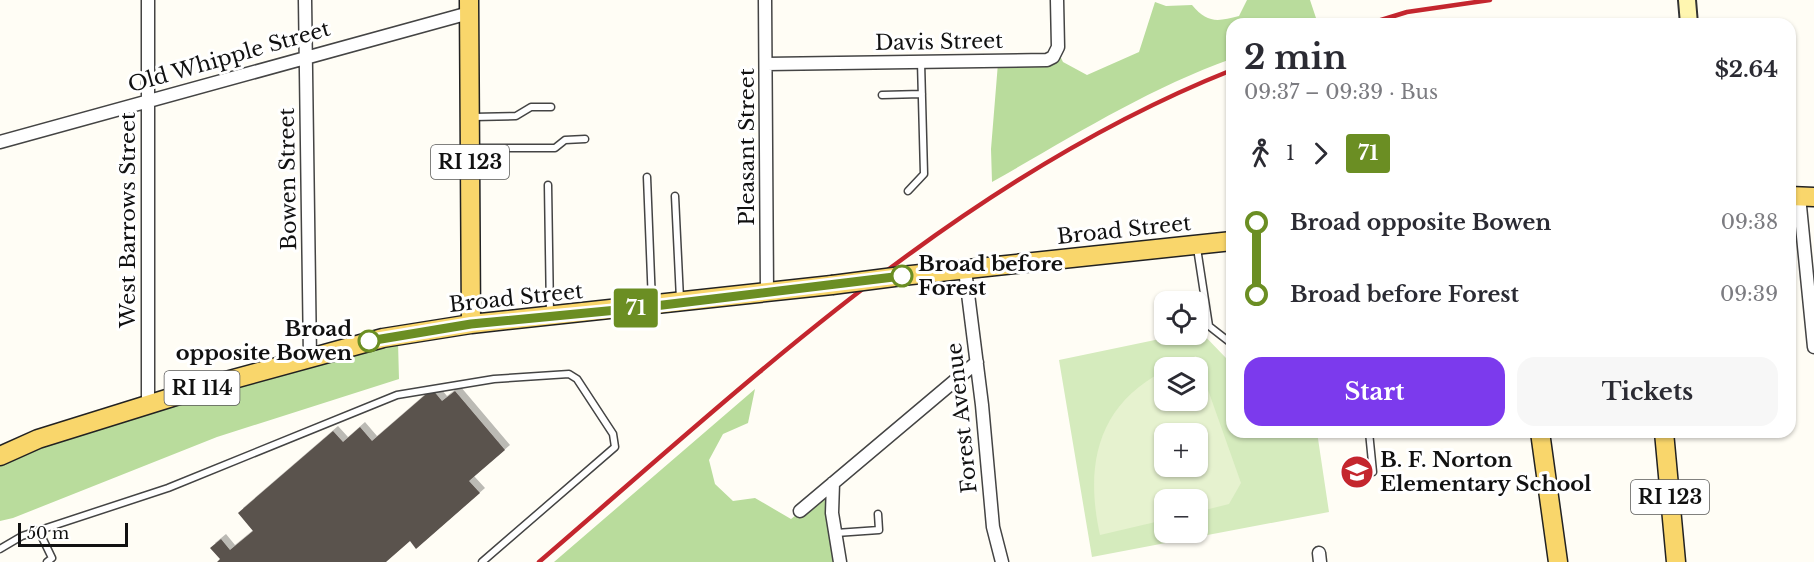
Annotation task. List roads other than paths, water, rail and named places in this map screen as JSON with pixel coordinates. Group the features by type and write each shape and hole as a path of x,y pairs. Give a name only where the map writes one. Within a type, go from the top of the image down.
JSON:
{"main road":[{"path":"1687,0 1689,18"},
{"name":"RI 123","path":"469,6 471,324"},
{"name":"Broad Street","path":"0,456 38,439 148,405 383,338 471,324 1226,242"},
{"path":"1541,438 1558,562"},
{"name":"RI 123","path":"1665,438 1676,562"}],"street":[{"name":"West Barrows Street","path":"148,0 148,405"},
{"name":"Bowen Street","path":"305,0 310,358"},
{"name":"Pleasant Street","path":"765,0 767,293"},
{"name":"Davis Street","path":"766,64 1047,60 1053,57 1058,47 1057,0"},
{"name":"Old Whipple Street","path":"0,142 306,56 469,6"},
{"path":"1801,196 1814,347"},
{"name":"Forest Avenue","path":"965,270 977,362 993,527 1002,562"},
{"path":"800,511 977,362"},
{"path":"833,483 832,513 840,562"}],"lane":[{"path":"908,190 924,174 921,62"},
{"path":"882,95 922,94"},
{"path":"470,117 516,116 531,107 551,107"},
{"path":"470,148 555,148 565,141 585,139"},
{"path":"647,177 652,306"},
{"path":"548,185 550,317"},
{"path":"675,196 680,303"},
{"path":"1197,245 1209,326 1226,339"},
{"path":"0,549 22,536 168,488 397,395 494,380 569,374 577,380 613,434 615,447 482,562"},
{"path":"1369,438 1372,472"},
{"path":"836,533 879,530 879,514"},
{"path":"39,531 52,558 47,562"}],"railway":[{"path":"1388,18 1407,12 1490,0"},
{"path":"539,562 782,353 952,224 1041,166 1134,114 1226,73"}],"place":[{"name":"Broad before Forest","path":"902,276"},
{"name":"Broad opposite Bowen","path":"369,341"},
{"name":"B. F. Norton Elementary School","path":"1357,472"}]}
